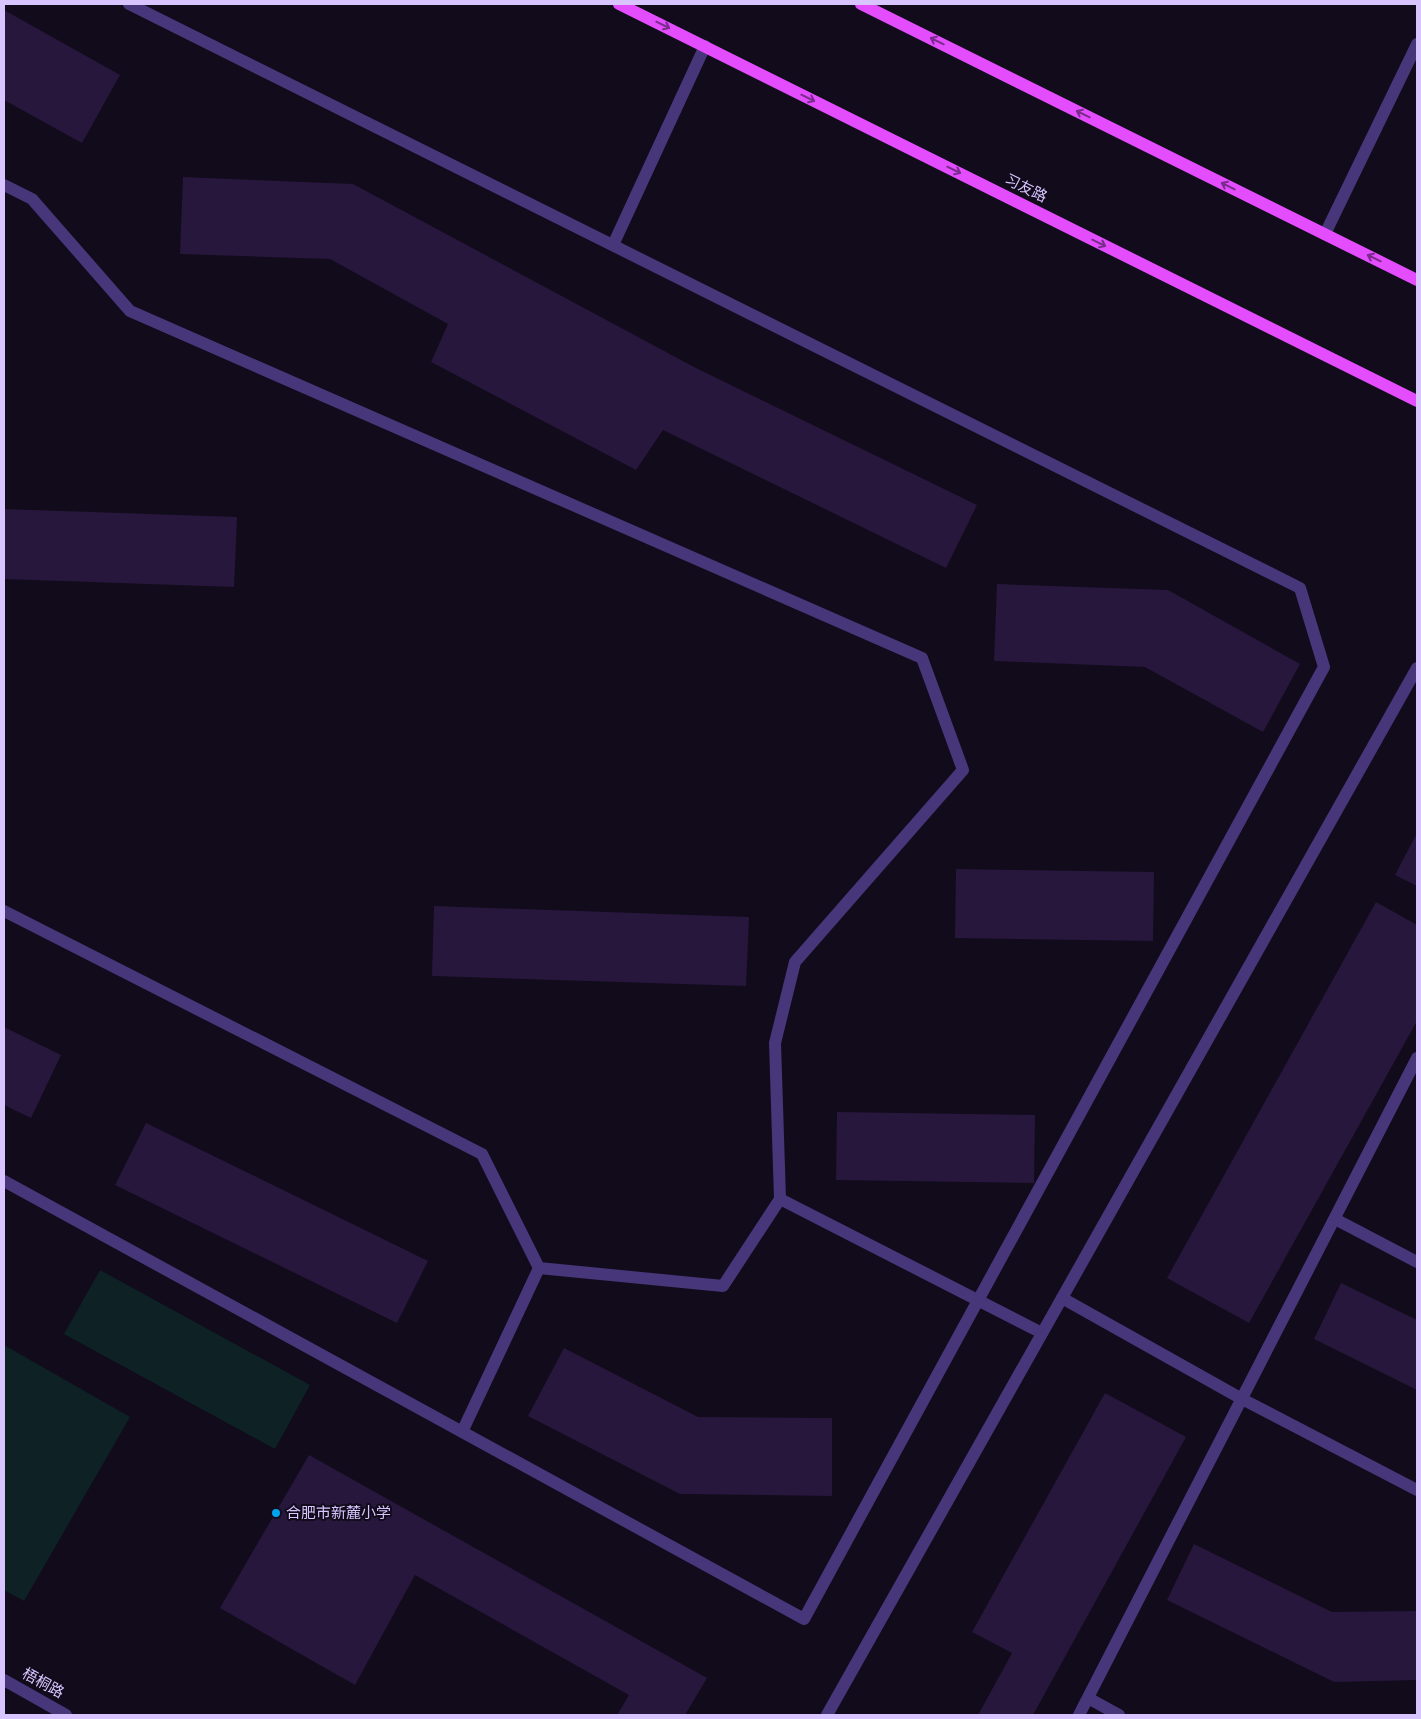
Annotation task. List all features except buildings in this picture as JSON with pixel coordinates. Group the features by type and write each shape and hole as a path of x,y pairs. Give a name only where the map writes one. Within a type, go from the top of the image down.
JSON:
{"main road":[{"name":"习友路","path":"619,4 1417,401"},
{"path":"861,4 1417,280"}],"street":[{"path":"4,1181 804,1619 1324,666 1300,588 129,4"},
{"path":"1325,234 1417,44"},
{"path":"613,245 705,46"},
{"path":"4,185 32,199 130,311 922,658 963,770 795,962 775,1043 780,1199 723,1286 539,1268"},
{"path":"827,1715 1417,668"},
{"path":"4,911 482,1154 539,1268"},
{"path":"1079,1715 1417,1058"},
{"path":"780,1199 1042,1333"},
{"path":"1335,1219 1417,1262"},
{"path":"462,1432 539,1268"},
{"path":"1062,1298 1242,1399 1417,1490"},
{"name":"梧桐路","path":"4,1680 66,1715"},
{"path":"1088,1698 1119,1715"}],"green space":[{"path":"100,1270 310,1385 275,1449 64,1334"},
{"path":"4,1345 130,1417 24,1601 4,1590"}],"place":[{"name":"合肥市新麓小学","path":"276,1513"}]}
